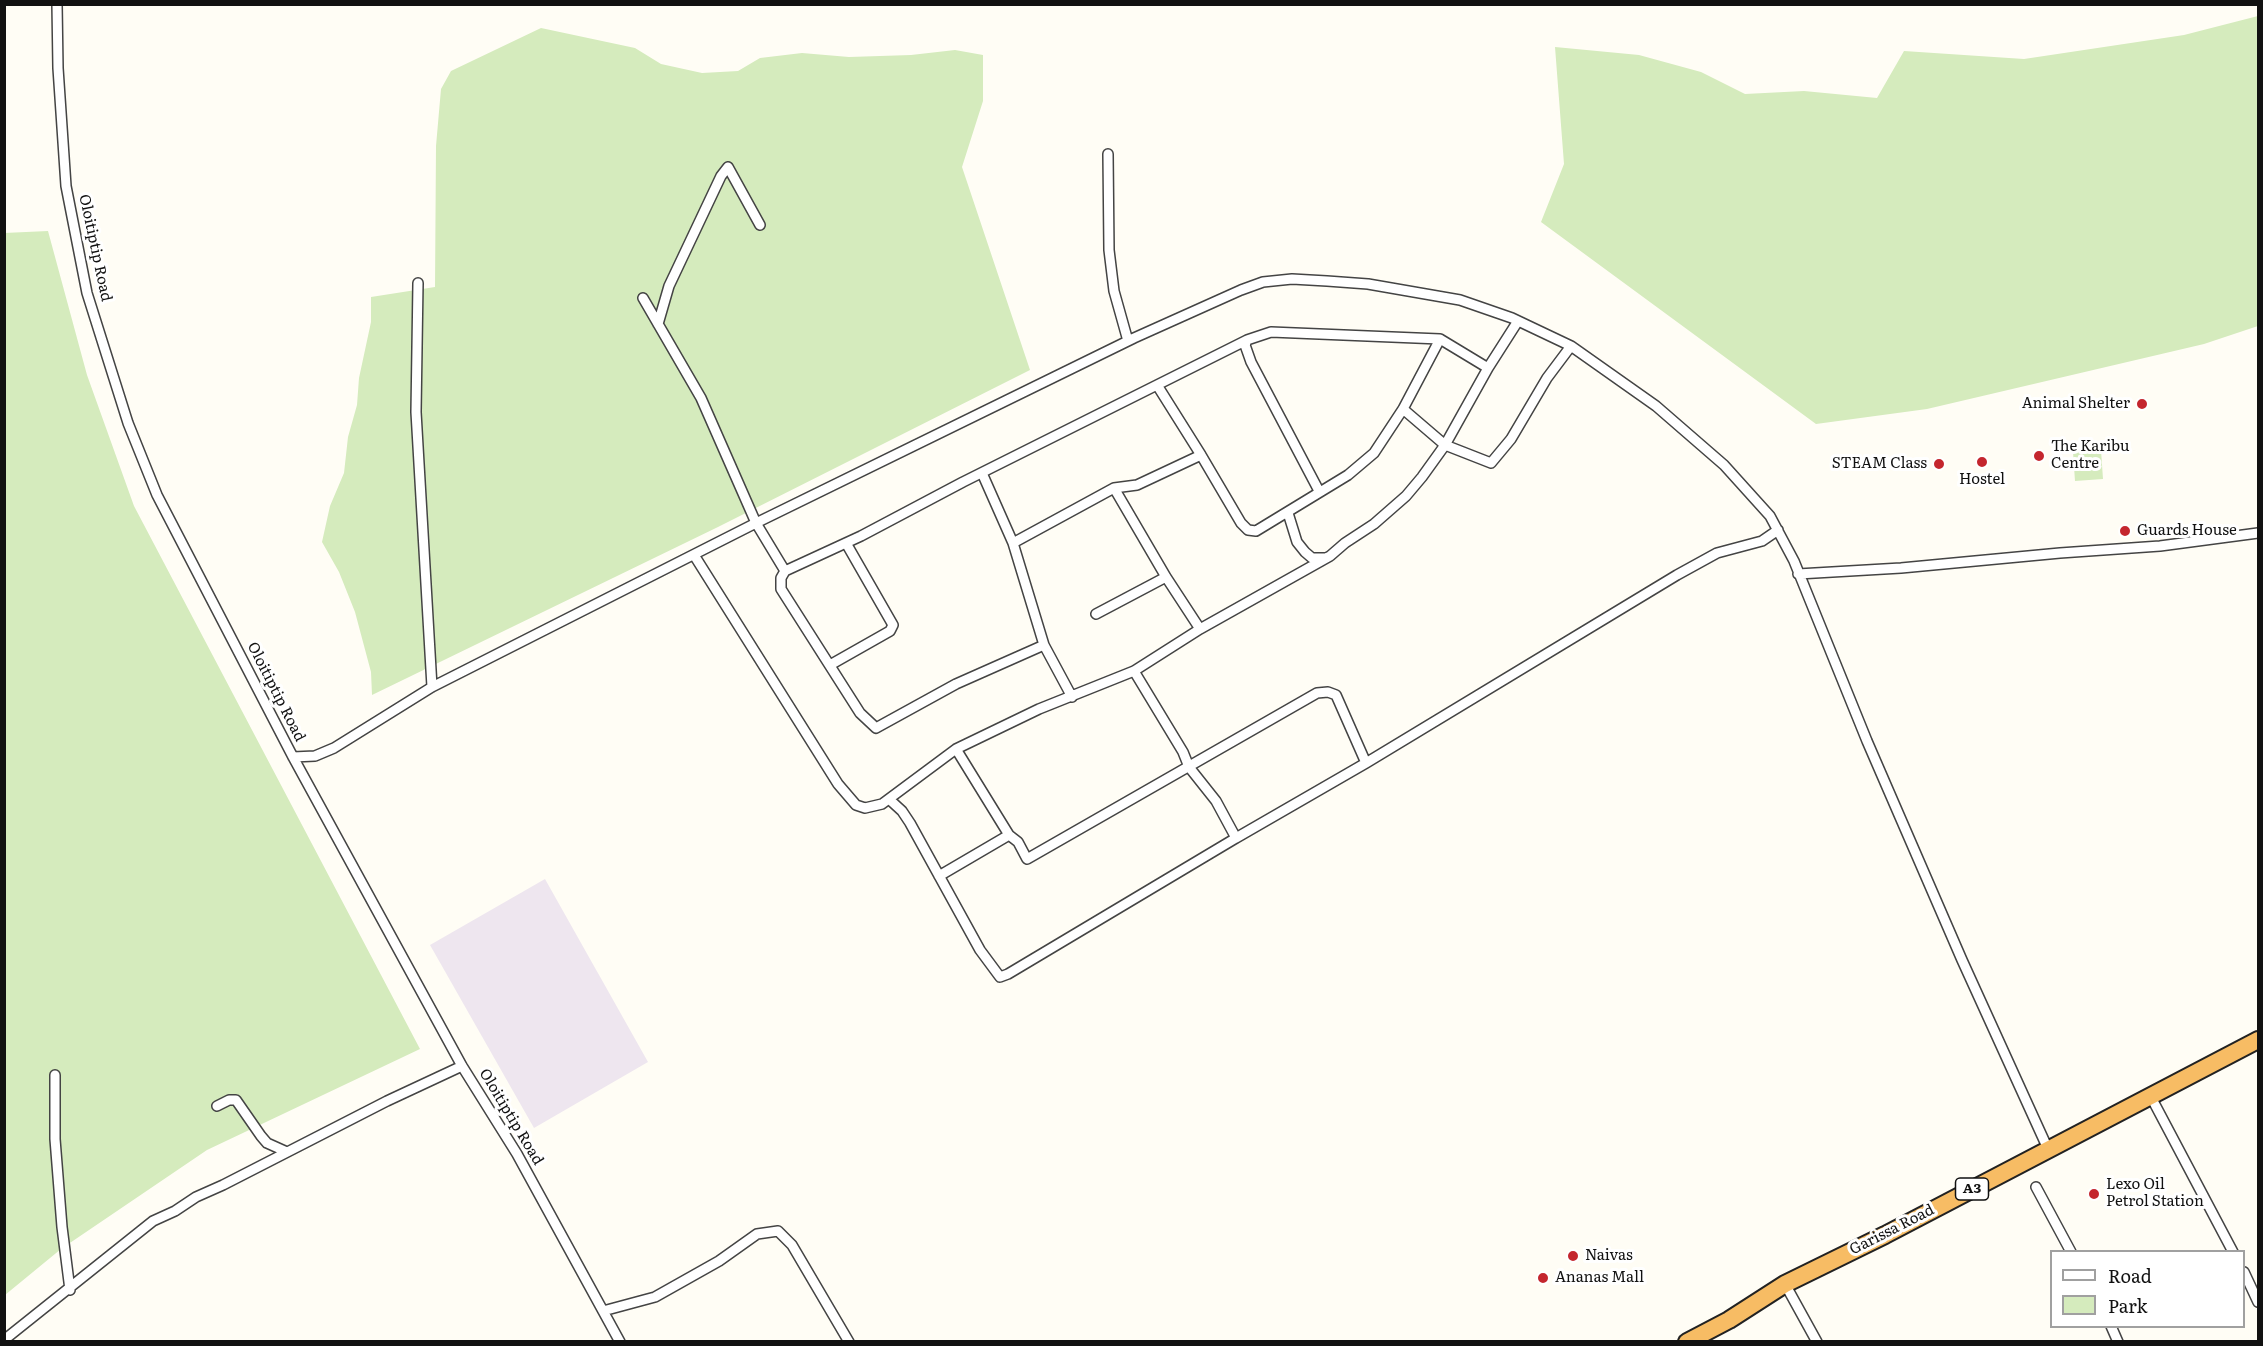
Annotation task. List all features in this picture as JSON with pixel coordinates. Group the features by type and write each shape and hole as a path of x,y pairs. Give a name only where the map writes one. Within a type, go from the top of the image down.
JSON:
{"highway":[{"name":"Garissa Road","path":"1687,1341 1729,1320 1785,1284 2259,1040"}],"street":[{"name":"Oloitiptip Road","path":"57,4 58,68 66,186 87,293 128,423 157,495 293,757 462,1066 517,1154 620,1341"},
{"path":"1108,153 1109,250 1114,291 1128,341"},
{"path":"658,324 669,286 721,176 728,167 760,225"},
{"path":"293,757 315,756 334,748 432,687 756,523 1128,341 1263,282 1292,279 1368,284 1460,300 1518,321 1572,346 1656,406 1724,465 1770,516 1798,574 1962,960 2048,1149"},
{"path":"418,283 416,412 432,687"},
{"path":"643,298 701,398 756,523 785,571"},
{"path":"694,555 844,792 856,805 865,808 890,800 956,749 1039,709 1134,671 1200,629 1330,556 1374,524 1406,496 1445,445 1488,368 1518,321"},
{"path":"1044,645 956,684 876,728 860,713 782,589 780,582 785,571 846,543 1247,340 1271,332 1440,339 1488,368"},
{"path":"1156,385 1241,523 1248,530 1256,531 1348,475 1374,453 1403,409 1440,339"},
{"path":"1247,340 1245,345 1251,362 1319,491"},
{"path":"1403,409 1445,445 1491,463 1511,440 1551,371 1572,346"},
{"path":"1013,543 1114,488 1137,485 1201,455"},
{"path":"982,473 1013,543 1044,645 1072,697"},
{"path":"1114,488 1166,577 1200,629"},
{"path":"1287,513 1297,542 1305,552 1315,559 1330,556"},
{"path":"890,800 902,811 980,950 1000,977 1366,763 1677,575 1717,553 1762,541 1778,530"},
{"path":"1798,574 1901,568 2160,546 2259,533"},
{"path":"830,665 890,631 893,625 846,543"},
{"path":"1096,614 1166,577"},
{"path":"1134,671 1183,752 1189,767 1216,801 1236,838"},
{"path":"956,749 1009,835 1018,842 1027,860 1317,693 1328,692 1336,695 1366,763"},
{"path":"939,876 1009,835"},
{"path":"4,1340 70,1290 153,1221 387,1101 462,1066"},
{"path":"55,1075 55,1139 70,1290"},
{"path":"2151,1097 2232,1250"},
{"path":"217,1106 233,1098 237,1100 261,1136 276,1148 287,1152"},
{"path":"2036,1187 2070,1250"},
{"path":"603,1311 656,1297 719,1261 757,1234 778,1231 792,1245 849,1341"},
{"path":"2245,1274 2259,1302"},
{"path":"1785,1284 1817,1341"}],"shaded area":[{"path":"545,879 648,1062 534,1128 430,945"}],"green space":[{"path":"2258,16 2258,326 2204,344 1927,409 1816,424 1541,222 1564,164 1555,47 1639,55 1701,72 1745,94 1804,91 1877,98 1904,51 2024,59 2184,35"},
{"path":"541,28 635,48 661,64 702,73 738,71 760,58 802,53 849,57 911,55 955,50 983,55 983,101 962,167 1030,370 718,527 372,695 371,672 355,612 339,572 322,542 330,506 344,473 348,437 357,405 359,378 371,322 371,297 435,287 436,146 441,89 451,71"},
{"path":"48,231 87,375 134,506 420,1049 207,1150 61,1249 5,1295 4,233"},
{"path":"2101,450 2103,479 2075,481 2073,452"}],"place":[{"name":"Animal Shelter","path":"2142,404"},
{"name":"The Karibu Centre","path":"2039,456"},
{"name":"Hostel","path":"1982,462"},
{"name":"STEAM Class","path":"1939,464"},
{"name":"Guards House","path":"2125,531"},
{"name":"Lexo Oil Petrol Station","path":"2094,1194"},
{"name":"Naivas","path":"1573,1256"},
{"name":"Ananas Mall","path":"1543,1278"}]}
